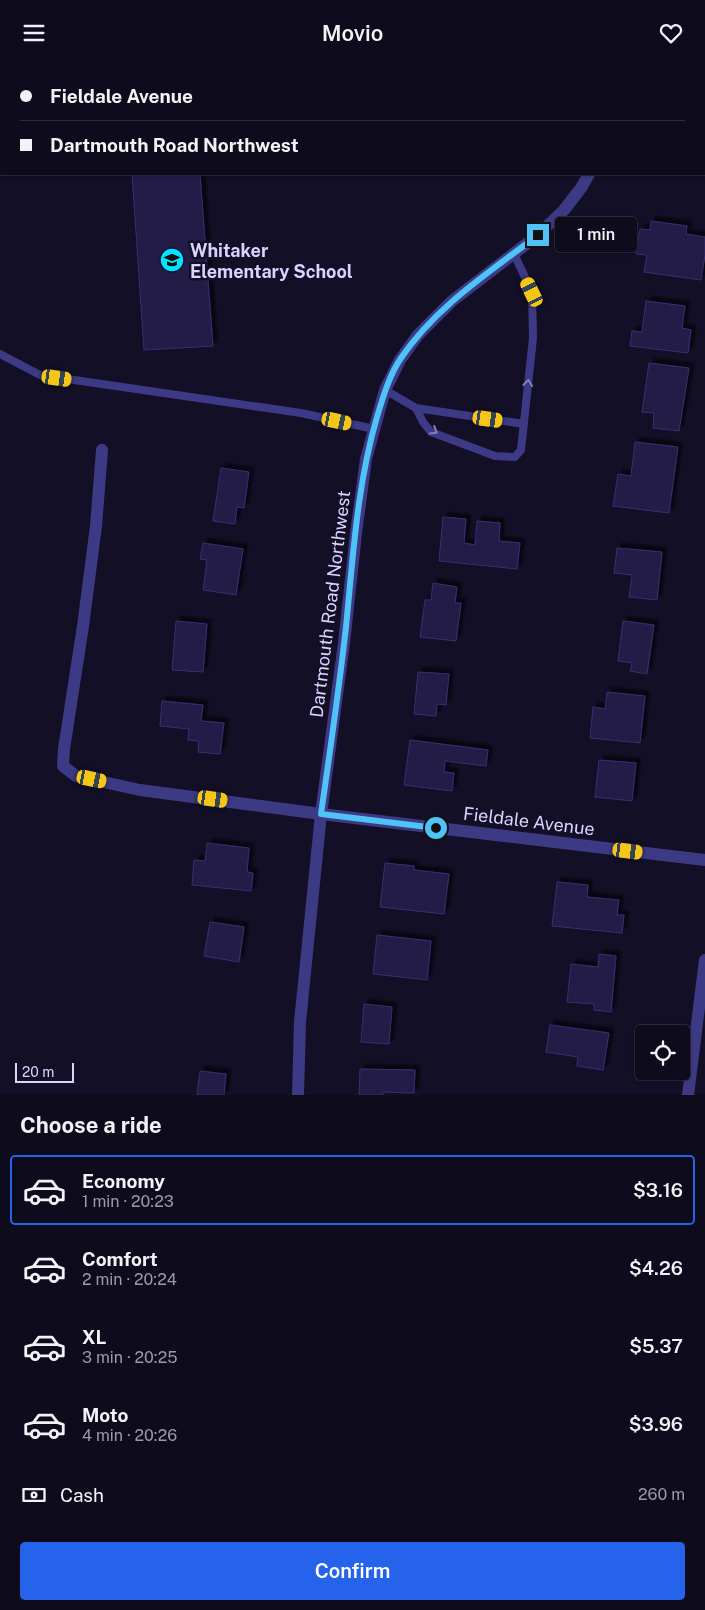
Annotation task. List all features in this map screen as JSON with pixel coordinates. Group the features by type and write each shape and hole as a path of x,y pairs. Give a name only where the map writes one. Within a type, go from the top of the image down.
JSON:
{"street":[{"name":"Dartmouth Road Northwest","path":"298,1095 300,1022 321,814 366,459 385,390 400,360 418,335 452,301 538,235 564,210 588,175"},
{"name":"Fieldale Avenue","path":"102,450 96,526 64,749 63,765 76,776 140,789 321,814 705,860"},
{"path":"688,1095 705,960"}],"lane":[{"path":"416,408 423,422 432,432 495,456 515,457 521,449 533,338 532,292 514,254"},
{"path":"0,354 40,375 300,413 374,429"},
{"path":"385,390 416,408 524,424"}],"building":[{"name":"Whitaker Elementary School","path":"132,175 200,175 213,346 144,350"},
{"path":"651,221 687,226 686,234 705,237 705,255 701,280 644,272 647,255 636,254 640,229 650,230"},
{"path":"646,301 685,306 682,328 691,330 688,353 630,346 632,331 642,332"},
{"path":"649,363 689,368 679,431 653,428 654,413 642,412"},
{"path":"635,442 678,447 669,513 613,506 618,474 631,476"},
{"path":"221,468 249,472 244,508 237,507 235,524 213,521"},
{"path":"443,517 466,519 464,543 475,545 477,521 500,523 499,541 520,543 517,569 439,561"},
{"path":"203,543 243,549 236,595 203,590 207,560 200,559"},
{"path":"617,548 662,552 657,600 629,597 632,575 614,573"},
{"path":"433,583 457,587 455,603 461,603 456,641 420,637 425,600 431,600"},
{"path":"176,621 207,624 203,672 172,670"},
{"path":"623,621 654,625 647,674 630,671 632,663 618,661"},
{"path":"418,672 449,674 446,705 437,704 436,716 414,714"},
{"path":"607,692 645,696 640,743 590,738 593,707 605,709"},
{"path":"162,701 203,705 201,721 224,723 220,754 198,752 199,741 188,740 189,729 160,726"},
{"path":"410,740 488,750 486,766 445,761 444,772 454,773 452,791 404,785"},
{"path":"599,760 636,763 632,801 595,797"},
{"path":"207,843 249,848 247,872 253,873 251,891 192,885 194,860 205,861"},
{"path":"385,863 414,866 414,870 449,874 444,914 380,907"},
{"path":"557,882 588,885 587,897 619,900 617,915 624,915 622,933 552,926"},
{"path":"210,922 244,927 239,962 204,956"},
{"path":"377,935 431,941 427,980 373,974"},
{"path":"599,954 616,956 611,1012 594,1010 594,1004 567,1002 571,964 598,967"},
{"path":"364,1004 392,1007 389,1044 361,1042"},
{"path":"550,1025 609,1033 603,1070 577,1066 578,1057 546,1052"},
{"path":"360,1069 415,1070 414,1093 383,1092 383,1095 359,1095"},
{"path":"200,1071 226,1074 224,1095 197,1095"}],"place":[{"name":"Whitaker Elementary School","path":"172,260"}],"route":[{"path":"436,828 321,814 366,459 385,390 400,360 418,335 452,301 538,235"}]}
